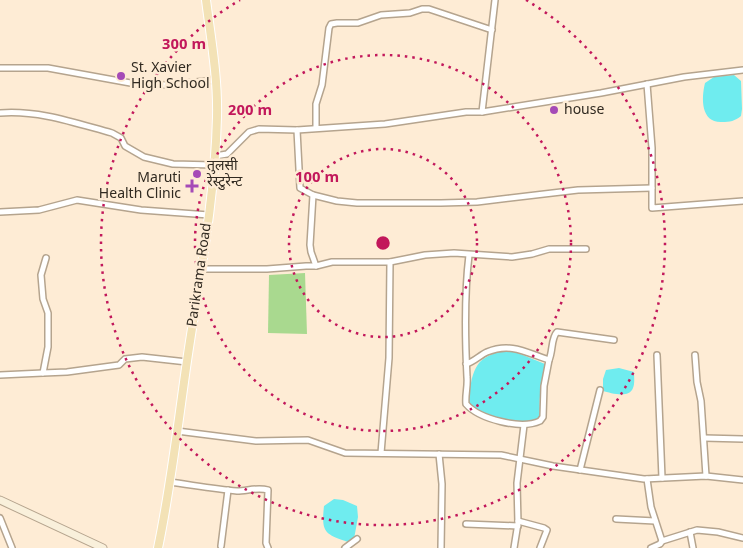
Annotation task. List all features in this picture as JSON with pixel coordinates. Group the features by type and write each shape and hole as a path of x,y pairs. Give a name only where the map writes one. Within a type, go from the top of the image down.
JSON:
{"main road":[{"name":"Parikrama Road","path":"158,548 209,215 215,156 216,80 206,0"}],"street":[{"path":"482,112 495,0"},
{"path":"316,128 316,104 322,85 331,24 337,22 358,23 381,15 410,13 429,9 492,30"},
{"path":"0,68 48,68 136,84 168,85 216,80"},
{"path":"215,156 227,154 249,132 254,130 297,130 385,124 466,112 482,112 601,94 684,77 743,70"},
{"path":"647,84 652,148 652,205 654,209 743,201"},
{"path":"0,113 14,112 54,117 112,133 121,138 125,146 144,157 173,164 214,164"},
{"path":"297,130 300,188 313,195 337,201 357,203 477,202 578,190 652,188"},
{"path":"313,195 314,204 310,245 316,266"},
{"path":"0,212 39,210 77,200 142,210 209,215"},
{"path":"201,268 267,270 316,266 332,262 390,262 425,255 454,253 469,256 512,257 555,248 586,249"},
{"path":"469,256 466,279 465,344 467,387 465,401 469,408 493,420 524,425 535,424 543,417 544,386 557,332 614,340"},
{"path":"43,373 48,347 48,313 43,299 42,275 46,258"},
{"path":"381,453 389,358 390,262"},
{"path":"466,364 485,353 506,347 515,348 549,360"},
{"path":"658,355 662,478"},
{"path":"695,355 697,382 701,401 706,476"},
{"path":"0,375 67,372 119,366 125,359 142,357 187,362"},
{"path":"580,470 600,390"},
{"path":"514,548 518,524 517,494 524,425"},
{"path":"177,432 256,441 308,440 345,453 501,455 554,466 648,479 706,476 743,480"},
{"path":"704,438 743,439"},
{"path":"439,454 442,484 441,548"},
{"path":"648,479 648,496 662,541"},
{"path":"169,482 228,490 268,490 266,543 268,548"},
{"path":"221,546 228,490"},
{"path":"0,500 103,548"},
{"path":"0,518 12,548"},
{"path":"616,520 655,521"},
{"path":"466,524 518,524 544,528 546,530 540,548"},
{"path":"651,548 662,541 690,532 705,530 743,538"},
{"path":"690,532 693,548"},
{"path":"345,548 357,539"}],"green space":[{"path":"305,273 307,334 268,333 269,275"}],"water":[{"path":"734,75 741,81 741,116 737,119 722,122 710,119 706,114 703,103 705,83 714,77"},
{"path":"508,349 545,364 538,420 522,422 504,421 488,417 474,408 469,401 468,395 473,375 479,363 488,356"},
{"path":"619,368 634,372 634,384 631,391 620,394 603,391 603,379 606,370"},
{"path":"334,499 343,500 357,506 358,517 354,539 348,542 334,537 324,527 324,506"}],"place":[{"name":"St. Xavier High School","path":"121,76"},
{"name":"house","path":"554,110"},
{"name":"तुलसी रेस्टुरेन्ट","path":"197,174"},
{"name":"Maruti Health Clinic","path":"192,186"}]}
